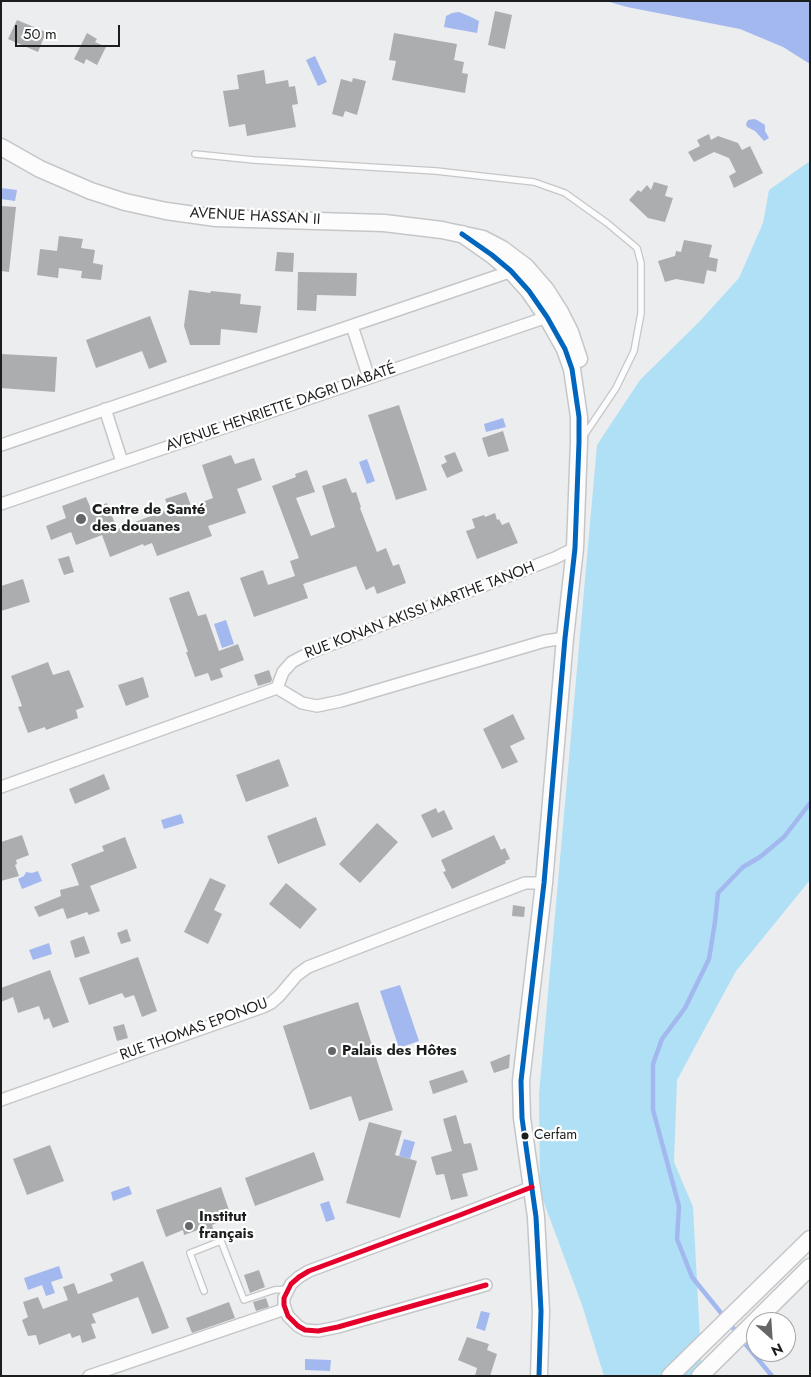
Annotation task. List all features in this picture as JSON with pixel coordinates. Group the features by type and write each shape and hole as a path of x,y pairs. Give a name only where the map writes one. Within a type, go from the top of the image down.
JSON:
{"street":[{"name":"AVENUE HASSAN II","path":"1,147 40,169 91,191 125,202 166,211 216,218 411,225 462,234 492,255 519,269 546,290 554,314 570,332 579,358 582,382 582,402 579,417 575,548 565,638 544,883 521,1081 522,1118 536,1217 541,1311 539,1376"},
{"path":"1,445 519,269"},
{"name":"AVENUE HENRIETTE DAGRI DIABATÉ","path":"1,504 554,314"},
{"path":"352,326 369,378"},
{"path":"104,409 122,462"},
{"name":"RUE KONAN AKISSI MARTHE TANOH","path":"277,688 283,672 292,662 309,653 555,558 575,548"},
{"path":"1,787 277,688 302,704 317,706 545,641 565,638"},
{"name":"RUE THOMAS EPONOU","path":"1,1100 263,1007 279,996 297,975 308,967 525,883 544,883"},
{"path":"486,1285 318,1332 305,1330 298,1326 288,1316 285,1309 284,1298 291,1284 309,1271 532,1187"},
{"path":"670,1376 810,1239"},
{"path":"700,1376 810,1267"},
{"path":"89,1376 285,1309"},
{"name":"AVENUE HASSAN II","path":"541,1311 551,1376"}],"lane":[{"path":"195,154 254,160 436,171 534,182 565,193 607,223 636,248 641,263 641,313 634,351 616,388 579,442"},
{"path":"204,1291 190,1253 221,1241 244,1300 274,1290 288,1289"}],"shaded area":[{"path":"606,1 810,1 810,64 783,47 740,29 627,7"},
{"path":"459,12 479,21 477,33 444,27 446,16"},
{"path":"315,56 327,82 318,86 306,60"},
{"path":"754,119 765,125 765,131 769,138 764,141 755,131 747,127 748,120"},
{"path":"810,161 810,880 736,971 677,1080 674,1162 693,1207 702,1376 604,1376 582,1305 540,1192 539,1094 597,445 640,380 699,322 739,278 763,223 769,190"},
{"path":"1,188 17,190 15,201 1,199"},
{"path":"503,418 506,427 486,432 484,424"},
{"path":"367,459 375,481 367,484 359,462"},
{"path":"226,620 234,644 222,648 214,624"},
{"path":"181,814 184,823 164,829 161,820"},
{"path":"38,871 42,881 22,889 18,879 24,876 26,872"},
{"path":"49,943 52,954 33,960 29,950"},
{"path":"400,985 419,1041 399,1048 380,991"},
{"path":"404,1139 415,1142 410,1159 399,1156"},
{"path":"129,1186 132,1194 113,1201 111,1192"},
{"path":"329,1201 335,1219 326,1222 320,1204"},
{"path":"59,1266 63,1278 51,1282 55,1293 46,1296 42,1285 28,1290 24,1278"},
{"path":"481,1311 490,1313 485,1331 476,1328"},
{"path":"305,1359 331,1360 330,1371 305,1370"}],"building":[{"path":"495,11 512,15 505,49 488,45"},
{"path":"17,20 46,32 38,52 8,39"},
{"path":"87,33 97,39 95,42 106,47 97,65 86,59 84,64 74,59"},
{"path":"394,33 457,44 454,60 464,62 462,73 468,74 465,93 392,80 396,61 389,60"},
{"path":"264,70 266,84 288,80 289,87 295,86 298,104 292,105 296,127 247,136 245,124 229,127 223,91 239,89 237,75"},
{"path":"353,78 366,81 357,115 345,111 343,117 332,114 341,79 352,82"},
{"path":"709,134 711,140 718,136 738,143 742,150 750,146 763,173 734,188 729,176 736,172 729,158 714,152 694,162 688,152 700,146 697,140"},
{"path":"654,182 668,186 665,196 673,198 665,222 648,218 629,200 638,190 641,192 647,185 651,190"},
{"path":"1,206 16,207 9,272 1,271"},
{"path":"59,236 83,239 81,248 95,250 93,263 103,265 101,280 81,278 82,271 59,268 58,278 37,275 40,249 57,251"},
{"path":"684,240 712,245 709,257 718,259 716,272 707,270 704,284 676,279 665,282 658,261 675,256 676,251 681,252"},
{"path":"277,252 294,253 293,272 275,271"},
{"path":"298,272 357,273 356,296 317,295 316,311 297,310"},
{"path":"189,290 241,294 240,304 261,306 257,333 221,329 220,345 190,345 184,326"},
{"path":"150,316 167,362 149,369 142,351 96,368 86,340"},
{"path":"1,354 57,357 55,392 1,388"},
{"path":"399,405 427,490 396,500 368,415"},
{"path":"503,431 509,451 488,457 482,438"},
{"path":"455,452 463,471 447,478 441,465 447,462 444,456"},
{"path":"231,455 235,464 254,458 262,480 237,489 246,513 208,526 212,536 157,556 152,543 144,546 143,544 110,557 102,535 76,545 71,532 51,540 46,526 66,518 62,506 86,497 91,509 107,503 117,529 169,509 165,499 186,492 191,506 213,498 202,465"},
{"path":"307,470 315,492 296,498 311,536 335,527 322,486 346,478 352,493 356,492 360,508 377,552 386,548 393,566 399,564 406,583 377,594 374,586 366,590 356,566 303,584 308,598 254,617 240,578 263,570 268,585 295,576 290,561 299,558 272,486 296,477 295,474"},
{"path":"495,513 497,520 499,519 502,525 509,522 518,543 477,559 466,531 475,528 472,519"},
{"path":"69,556 74,572 64,575 58,559"},
{"path":"23,579 30,602 1,611 1,586"},
{"path":"189,591 198,616 206,614 219,651 238,644 244,660 220,669 223,677 211,681 208,673 195,677 169,598"},
{"path":"48,662 53,675 69,670 84,707 76,710 78,718 46,730 45,727 28,733 18,707 22,706 11,676"},
{"path":"269,670 271,682 258,686 254,675"},
{"path":"143,677 149,697 126,706 118,685"},
{"path":"513,714 525,739 510,746 518,762 502,769 483,729"},
{"path":"279,759 289,786 246,802 236,775"},
{"path":"104,774 110,789 75,804 69,789"},
{"path":"436,808 438,813 444,810 453,829 432,838 421,815"},
{"path":"316,817 326,845 278,864 267,836"},
{"path":"377,823 398,842 360,883 339,864"},
{"path":"22,835 29,855 16,860 17,864 15,865 19,876 1,881 1,842"},
{"path":"494,835 501,850 505,848 510,859 505,861 506,863 452,889 443,872 446,871 441,860"},
{"path":"125,837 137,868 90,886 100,911 89,915 87,912 67,919 63,908 39,917 34,907 61,896 60,890 79,885 71,864 104,851 102,846"},
{"path":"210,878 226,885 214,910 222,914 208,944 184,932"},
{"path":"286,883 317,909 300,929 269,904"},
{"path":"513,905 525,907 524,917 512,916"},
{"path":"127,929 131,941 121,944 117,933"},
{"path":"84,936 90,953 75,958 70,941"},
{"path":"138,957 157,1011 142,1017 134,995 125,998 122,993 89,1005 79,978"},
{"path":"50,970 69,1022 53,1028 49,1018 44,1020 39,1006 18,1013 13,997 1,1002 1,988"},
{"name":"Palais des Hôtes","path":"358,1002 393,1110 359,1121 351,1096 310,1110 283,1026"},
{"path":"124,1024 128,1038 117,1041 113,1027"},
{"path":"510,1054 509,1068 494,1073 490,1062"},
{"path":"463,1070 468,1082 433,1094 429,1081"},
{"path":"456,1115 464,1144 471,1143 478,1170 462,1174 468,1196 451,1200 444,1174 436,1175 431,1157 452,1151 443,1119"},
{"path":"369,1122 402,1131 395,1155 417,1161 400,1218 346,1203"},
{"path":"50,1145 64,1181 27,1195 13,1159"},
{"path":"314,1152 324,1180 255,1206 245,1178"},
{"path":"221,1187 230,1213 221,1216 222,1221 212,1225 214,1231 200,1236 198,1230 184,1235 183,1230 166,1237 156,1210"},
{"path":"143,1261 169,1328 152,1334 138,1297 92,1314 96,1323 91,1324 96,1338 82,1343 80,1335 72,1338 70,1333 39,1345 36,1335 28,1336 22,1320 28,1317 23,1302 38,1297 43,1309 68,1300 63,1287 74,1283 78,1294 113,1281 110,1274"},
{"path":"259,1270 265,1287 250,1293 244,1275"},
{"path":"266,1298 269,1307 256,1311 253,1302"},
{"path":"229,1302 235,1318 192,1333 186,1318"},
{"path":"467,1337 489,1344 487,1350 497,1354 490,1376 475,1376 477,1368 458,1360"}],"waterway":[{"path":"738,1334 692,1277 677,1239 679,1206 653,1110 653,1064 662,1039 685,1008 709,959 718,893 743,867 760,857 784,837 810,803"},
{"path":"742,1340 772,1376"}],"transit line":[{"path":"462,234 511,271 529,291 547,317 565,349 572,369 579,417 575,548 565,638 544,883 521,1081 522,1118 536,1217 541,1311 539,1376"},
{"path":"486,1285 318,1331 305,1330 298,1326 288,1316 284,1305 284,1298 291,1284 309,1271 532,1187"}],"place":[{"name":"Centre de Santé des douanes","path":"81,519"},
{"name":"Palais des Hôtes","path":"332,1051"},
{"name":"Cerfam","path":"525,1136"},
{"name":"Institut français","path":"189,1226"}]}
